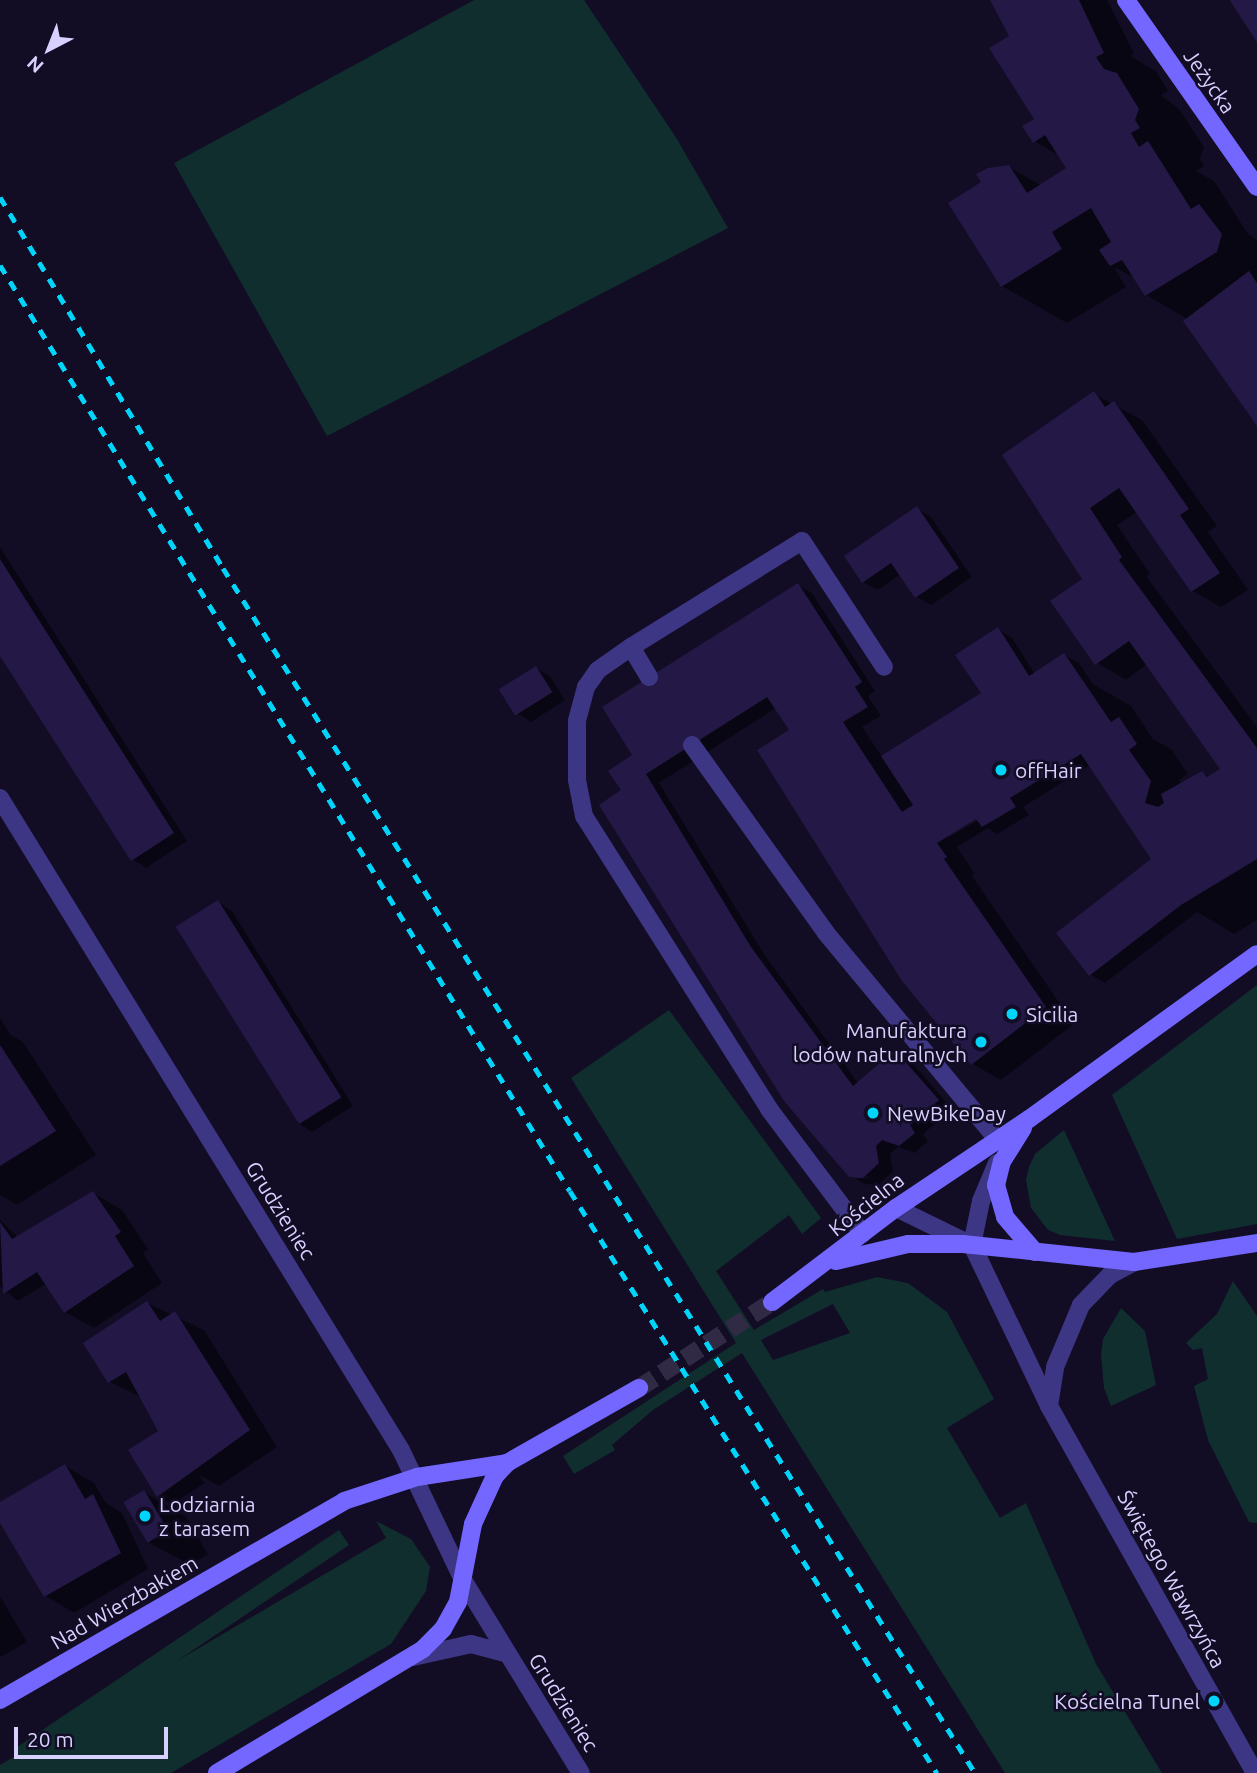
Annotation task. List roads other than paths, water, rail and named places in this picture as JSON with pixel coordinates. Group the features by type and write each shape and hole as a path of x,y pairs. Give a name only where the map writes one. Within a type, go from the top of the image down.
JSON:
{"street":[{"name":"Jeżycka","path":"1126,0 1257,187"},
{"path":"863,1234 769,1109 584,816 578,780 578,721 586,687 598,670 802,541 884,667"},
{"path":"631,647 649,677"},
{"path":"692,745 826,933 998,1140"},
{"name":"Grudzieniec","path":"0,798 416,1477 463,1580 581,1773"},
{"name":"Kościelna","path":"826,1264 896,1208 1029,1119 1257,954"},
{"path":"896,1208 972,1245 986,1186 1029,1119"},
{"path":"1018,1135 1002,1161 996,1185 1005,1217 1035,1252"},
{"name":"Kościelna","path":"826,1264 908,1244 972,1245 1134,1262 1257,1243"},
{"name":"Świętego Wawrzyńca","path":"972,1245 1049,1406 1255,1773"},
{"path":"1049,1406 1059,1356 1081,1305 1110,1275 1134,1262"},
{"path":"772,1302 826,1264"},
{"name":"Nad Wierzbakiem","path":"216,1773 413,1657 443,1629 458,1602 473,1524 495,1476 507,1463 639,1388"},
{"name":"Nad Wierzbakiem","path":"0,1700 344,1501 416,1477 507,1463"},
{"name":"Grudzieniec","path":"413,1657 471,1644 508,1654"}],"tunnel":[{"path":"639,1388 772,1302"}],"railway":[{"path":"0,197 223,568 975,1773"},
{"path":"0,265 570,1191 937,1773"}],"place":[{"name":"offHair","path":"1001,770"},
{"name":"Sicilia","path":"1012,1014"},
{"name":"Manufaktura lodów naturalnych","path":"981,1042"},
{"name":"NewBikeDay","path":"873,1113"},
{"name":"Lodziarnia z tarasem","path":"145,1516"},
{"name":"Kościelna Tunel","path":"1214,1701"}]}
